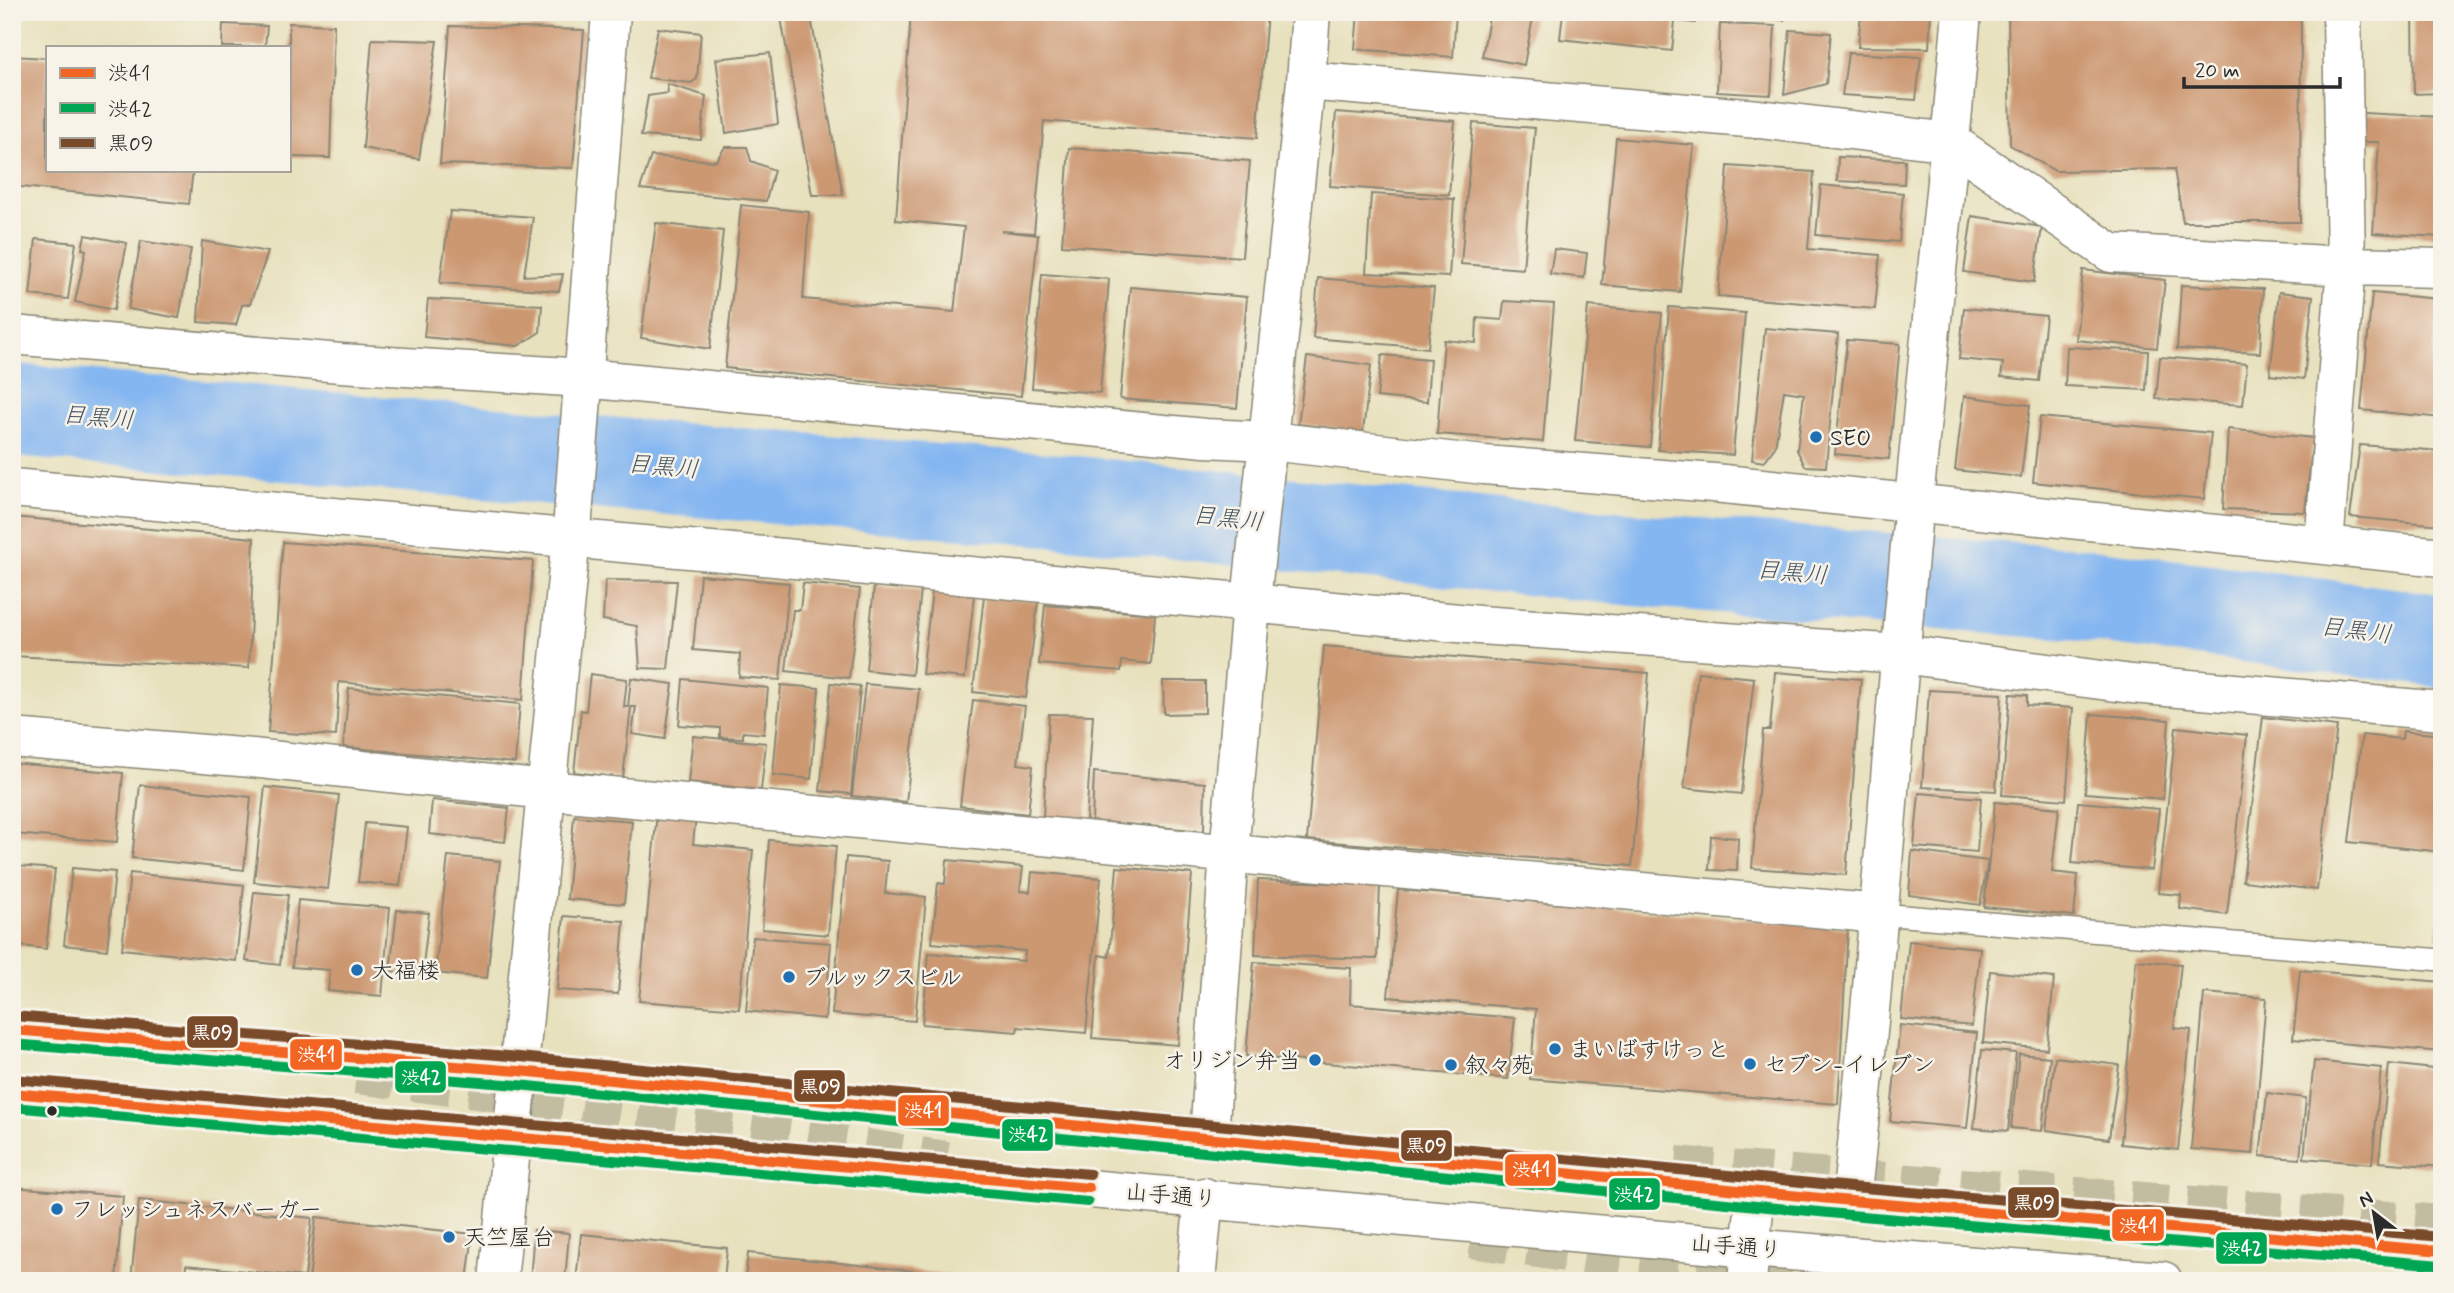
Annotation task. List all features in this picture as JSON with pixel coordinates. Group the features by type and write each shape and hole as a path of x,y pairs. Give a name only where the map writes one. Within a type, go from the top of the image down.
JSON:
{"street":[{"path":"498,1281 572,528 611,12"},
{"path":"1209,1137 1229,853 1252,592 1311,12"},
{"path":"1851,1201 1881,914 1913,515 1962,12"},
{"path":"2324,545 2346,266 2342,12"},
{"path":"1306,81 1759,119 1951,142 2111,253 2346,266 2442,268"},
{"path":"12,335 341,363 583,389 1205,438 1267,452 1714,483 1913,515 2019,513 2442,556"},
{"path":"12,488 572,528 1252,592 1479,625 1902,645 2133,684 2442,711"},
{"path":"12,738 252,758 546,790 1881,914"},
{"path":"12,1030 519,1071 1851,1201 2442,1251"},
{"name":"山手通り","path":"12,1093 1204,1197 1749,1264 2163,1281"},
{"path":"1749,1264 1756,1191"},
{"path":"1196,1281 1204,1197"}],"lane":[{"path":"1881,914 2442,960"}],"building":[{"path":"780,12 810,12 843,195 812,195"},
{"path":"911,12 1267,12 1257,138 1044,121 1034,233 1001,231 1038,235 1021,396 725,368 741,205 809,212 803,299 954,312 964,227 896,220"},
{"path":"1358,12 1456,12 1453,57 1355,49"},
{"path":"1490,12 1534,12 1524,65 1482,57"},
{"path":"1563,12 1697,12 1695,23 1675,21 1672,51 1560,39"},
{"path":"1766,12 1787,12 1784,20 1766,18"},
{"path":"1861,12 1931,12 1929,48 1858,47"},
{"path":"2008,12 2301,12 2300,222 2183,222 2174,169 2055,171 2010,145"},
{"path":"2413,12 2442,12 2442,93 2414,94"},
{"path":"289,23 334,25 330,158 290,157"},
{"path":"223,24 267,26 265,46 222,46"},
{"path":"1720,24 1775,26 1771,95 1717,92"},
{"path":"450,26 584,30 573,168 440,164"},
{"path":"658,28 701,33 697,79 691,83 648,78"},
{"path":"1790,30 1831,33 1826,84 1784,95"},
{"path":"372,39 437,41 419,159 363,148"},
{"path":"770,53 778,124 726,133 716,59"},
{"path":"1848,53 1921,57 1916,100 1842,95"},
{"path":"12,56 46,58 46,172 193,172 189,204 12,186"},
{"path":"667,84 706,96 701,140 641,136 648,96 668,93"},
{"path":"1336,112 1455,121 1449,195 1330,186"},
{"path":"2363,113 2442,117 2442,237 2373,233 2379,142 2362,142"},
{"path":"1473,123 1535,128 1523,269 1461,264"},
{"path":"1616,138 1694,145 1680,292 1602,285"},
{"path":"725,147 747,147 751,161 774,170 766,201 640,189 651,156 716,161"},
{"path":"1069,148 1250,161 1242,257 1062,245"},
{"path":"1838,157 1905,160 1904,184 1837,181"},
{"path":"1728,166 1814,172 1808,249 1880,255 1875,309 1718,296"},
{"path":"1821,185 1903,193 1899,242 1816,235"},
{"path":"1371,194 1454,199 1449,277 1366,273"},
{"path":"450,211 533,217 524,276 563,274 559,291 440,283"},
{"path":"1972,216 2042,227 2034,282 1964,272"},
{"path":"656,223 723,231 710,349 641,338"},
{"path":"85,235 127,243 114,310 75,302 86,250 82,249"},
{"path":"36,239 76,243 68,299 30,295"},
{"path":"141,241 191,249 179,318 128,309"},
{"path":"202,241 268,252 250,304 242,305 236,325 198,322"},
{"path":"1554,249 1587,253 1584,278 1550,274"},
{"path":"2083,270 2165,280 2157,348 2076,340"},
{"path":"1042,274 1109,279 1100,393 1032,388"},
{"path":"1318,278 1434,288 1428,348 1313,338"},
{"path":"2181,285 2263,289 2260,353 2177,349"},
{"path":"1130,287 1247,297 1237,408 1120,399"},
{"path":"2279,292 2313,296 2304,379 2270,375"},
{"path":"2372,293 2439,299 2433,366 2442,366 2442,418 2361,410"},
{"path":"428,299 542,305 540,332 518,346 424,337"},
{"path":"1504,301 1554,304 1543,442 1437,434 1444,340 1476,343 1477,318 1502,320"},
{"path":"1588,306 1662,313 1650,447 1575,441"},
{"path":"1669,307 1745,313 1733,455 1658,450"},
{"path":"1964,308 2046,316 2039,381 2001,377 2003,363 1959,359"},
{"path":"2440,312 2442,346 2437,346"},
{"path":"1765,328 1838,334 1826,467 1805,466 1797,450 1804,394 1784,391 1775,447 1764,462 1752,460"},
{"path":"1847,340 1900,344 1889,459 1835,454"},
{"path":"2067,347 2148,351 2146,390 2065,386"},
{"path":"1382,355 1430,359 1427,402 1377,397"},
{"path":"1307,357 1371,365 1363,432 1298,424"},
{"path":"2160,357 2247,364 2243,405 2156,399"},
{"path":"1964,396 2030,405 2021,477 1955,470"},
{"path":"2040,417 2211,433 2204,499 2033,482"},
{"path":"2228,429 2313,438 2305,512 2223,509"},
{"path":"2360,445 2442,451 2442,525 2350,517"},
{"path":"12,517 254,538 249,668 12,656"},
{"path":"283,542 533,561 523,700 339,682 336,736 268,732"},
{"path":"700,575 789,583 780,680 739,677 740,654 693,650"},
{"path":"605,580 677,581 668,669 640,668 637,626 603,620"},
{"path":"803,583 860,589 849,678 786,671 793,610 800,610"},
{"path":"874,586 921,590 912,675 866,670"},
{"path":"932,591 974,596 965,678 922,674"},
{"path":"984,596 1038,602 1026,698 973,692"},
{"path":"1045,605 1155,614 1151,664 1122,661 1121,671 1039,664"},
{"path":"1324,646 1649,673 1632,866 1307,840"},
{"path":"1698,672 1754,678 1741,794 1684,788"},
{"path":"1775,672 1861,679 1846,875 1752,868 1763,730 1770,730"},
{"path":"590,674 627,679 624,707 628,707 631,678 673,684 665,739 632,734 636,707 631,707 623,778 574,772 581,710 586,711"},
{"path":"683,679 768,688 764,734 743,732 743,738 720,737 720,728 679,725"},
{"path":"1163,681 1205,681 1205,713 1164,714"},
{"path":"831,683 860,686 851,794 820,791"},
{"path":"865,684 919,689 906,802 852,796"},
{"path":"781,685 819,688 811,779 773,775"},
{"path":"349,688 520,704 515,763 343,747"},
{"path":"1929,690 2002,694 1996,791 1922,787"},
{"path":"2010,694 2027,695 2027,705 2073,708 2066,800 2002,795"},
{"path":"973,700 1025,706 1018,764 1033,766 1028,814 960,806"},
{"path":"1049,714 1093,715 1086,822 1043,817"},
{"path":"2091,714 2169,720 2163,799 2085,793"},
{"path":"2263,717 2337,726 2317,890 2243,881"},
{"path":"2176,727 2247,735 2227,915 2180,909 2181,895 2158,893"},
{"path":"2403,731 2442,735 2442,852 2349,842 2362,735 2402,739"},
{"path":"693,736 766,743 761,790 688,782"},
{"path":"12,763 123,773 117,842 12,834"},
{"path":"1094,772 1205,783 1204,831 1092,821"},
{"path":"140,785 251,797 244,870 132,858"},
{"path":"265,787 339,795 328,889 254,882"},
{"path":"1919,793 1981,798 1977,852 1914,847"},
{"path":"432,800 509,808 505,842 429,834"},
{"path":"1995,802 2059,808 2052,872 2078,875 2074,916 1984,907"},
{"path":"2078,802 2159,809 2152,870 2072,863"},
{"path":"657,812 696,816 693,844 753,850 739,1009 639,1001"},
{"path":"574,816 632,821 624,904 567,899"},
{"path":"365,823 407,827 400,886 358,882"},
{"path":"1711,836 1738,838 1737,871 1709,870"},
{"path":"769,840 836,846 828,935 762,929"},
{"path":"1912,851 1988,861 1980,905 1909,895"},
{"path":"448,856 500,861 487,978 435,973"},
{"path":"846,857 888,861 885,893 926,897 915,1021 832,1014"},
{"path":"947,860 1023,867 1020,891 1030,892 1032,872 1101,878 1086,1033 1018,1027 1017,1032 922,1024 929,953 1024,961 1025,951 932,943 938,883 945,884"},
{"path":"16,866 55,869 46,949 12,945"},
{"path":"1117,867 1192,874 1178,1045 1092,1038 1099,955 1109,957"},
{"path":"72,868 115,872 107,950 64,945"},
{"path":"130,873 244,885 236,961 122,949"},
{"path":"1258,880 1380,885 1377,959 1255,955"},
{"path":"1398,890 1848,928 1838,1104 1530,1079 1536,1009 1388,997"},
{"path":"254,892 288,895 280,965 246,961"},
{"path":"298,900 390,908 382,996 328,991 330,970 292,967"},
{"path":"397,910 429,913 422,974 390,971"},
{"path":"2440,915 2442,916 2442,938 2437,937"},
{"path":"564,916 624,921 618,994 557,990"},
{"name":"ブルックスビル","path":"753,937 831,943 825,1019 746,1011"},
{"path":"1909,941 1980,948 1972,1026 1901,1019"},
{"path":"2136,960 2181,964 2174,1028 2191,1030 2178,1150 2121,1144"},
{"path":"1254,962 1351,968 1350,1004 1515,1018 1508,1079 1246,1056"},
{"path":"2300,970 2442,982 2442,1052 2293,1039"},
{"path":"1990,971 2054,978 2047,1049 1983,1043"},
{"path":"2204,993 2266,998 2253,1154 2191,1149"},
{"path":"1900,1025 1977,1033 1967,1128 1890,1121"},
{"path":"1982,1050 2016,1053 2008,1131 1974,1128"},
{"path":"2019,1054 2050,1057 2042,1131 2011,1128"},
{"path":"2055,1057 2119,1065 2109,1139 2046,1130"},
{"path":"2314,1061 2381,1068 2372,1164 2304,1158"},
{"path":"2389,1064 2442,1070 2442,1167 2379,1162"},
{"path":"2267,1093 2306,1098 2300,1159 2260,1156"},
{"path":"12,1187 123,1196 116,1281 12,1281"},
{"path":"139,1200 312,1218 305,1277 186,1265 185,1281 131,1281"},
{"path":"316,1217 473,1234 467,1281 309,1281"},
{"path":"534,1230 569,1233 565,1281 530,1281"},
{"path":"581,1234 727,1248 724,1281 576,1281"},
{"path":"748,1253 990,1279 990,1281 745,1281"}],"waterway":[{"name":"目黒川","path":"12,410 1053,500 1639,560 2087,595 2442,641"}],"tunnel":[{"path":"356,1075 499,1093 947,1160"},
{"path":"1676,1165 2442,1224"},
{"path":"1471,1239 1606,1259 1792,1281"}],"transit line":[{"name":"黒09","path":"13,1016 520,1057 1852,1187 2442,1237"},
{"name":"渋41","path":"12,1030 519,1071 1851,1201 2442,1251"},
{"name":"渋42","path":"12,1044 518,1085 1850,1215 2441,1265"},
{"name":"黒09","path":"13,1079 1090,1174"},
{"name":"渋41","path":"12,1093 1089,1188"},
{"name":"渋42","path":"12,1107 1088,1202"}],"place":[{"name":"SEO","path":"1816,437"},
{"name":"大福楼","path":"357,970"},
{"name":"ブルックスビル","path":"789,977"},
{"name":"まいばすけっと","path":"1555,1049"},
{"name":"オリジン弁当","path":"1315,1060"},
{"name":"セブン-イレブン","path":"1750,1064"},
{"name":"叙々苑","path":"1451,1065"},
{"name":"フレッシュネスバーガー","path":"57,1209"},
{"name":"天竺屋台","path":"449,1237"}]}
